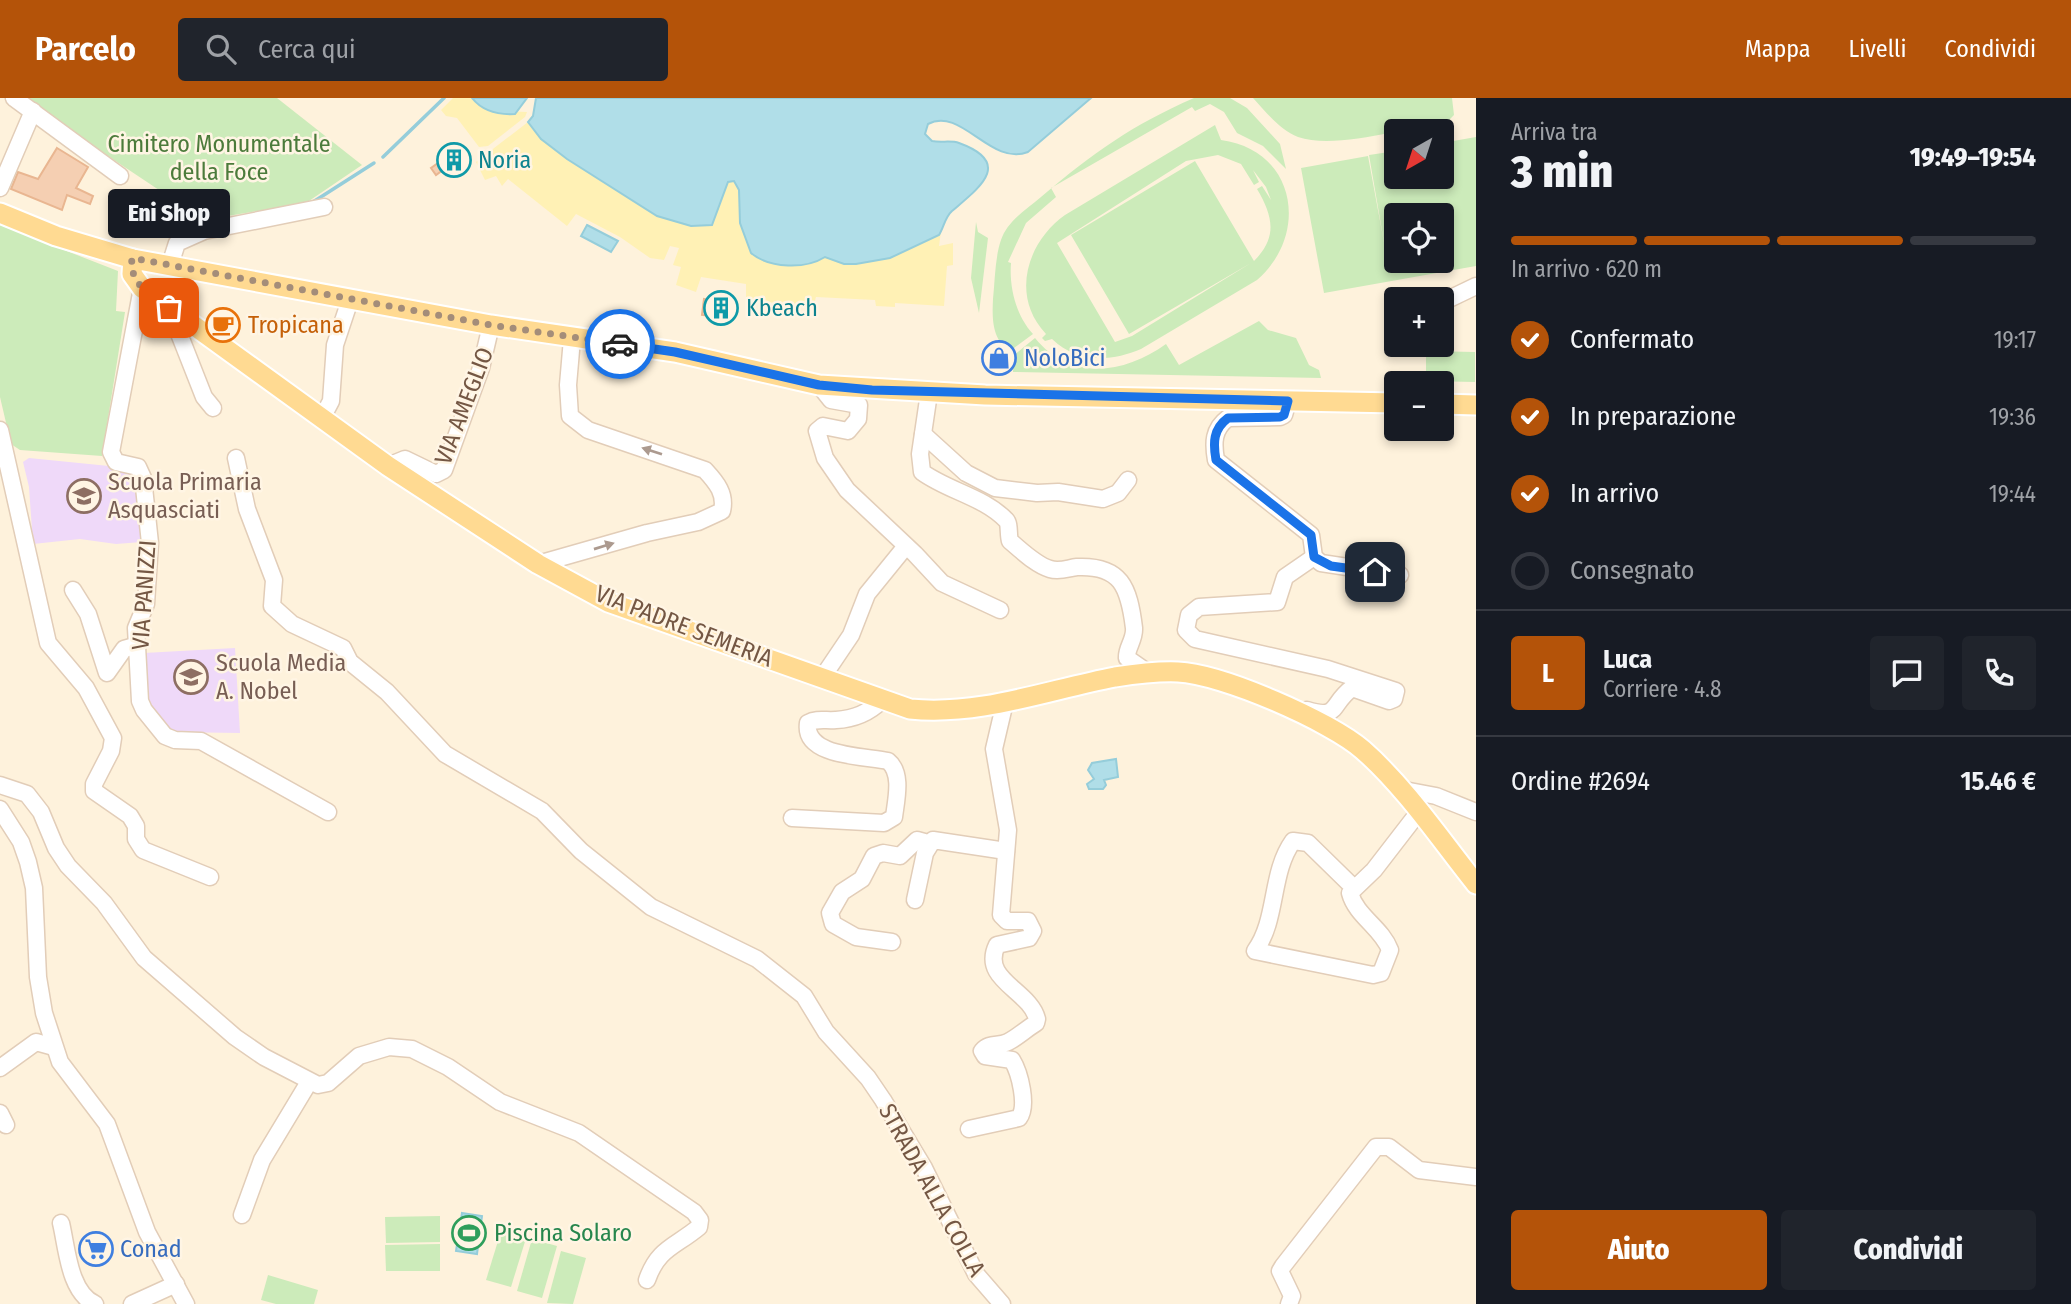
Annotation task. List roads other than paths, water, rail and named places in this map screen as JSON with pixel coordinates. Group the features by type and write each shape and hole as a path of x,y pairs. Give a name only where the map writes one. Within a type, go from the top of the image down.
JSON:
{"main road":[{"path":"0,213 56,236 132,258 536,333 675,352 819,385 929,393 1384,404"},
{"path":"132,258 132,274 142,288"},
{"name":"VIA PADRE SEMERIA","path":"142,288 388,467 538,564 608,602 882,700 931,711 1005,702 1113,677 1179,672 1203,676 1295,711 1351,740 1399,789 1476,884"},
{"path":"1454,404 1476,405"}],"street":[{"path":"14,98 120,176"},
{"path":"0,188 33,111"},
{"path":"170,265 177,243 204,231 324,207"},
{"path":"1454,297 1476,286"},
{"name":"VIA PANIZZI","path":"142,288 111,452 116,462 138,467 143,478 150,543 146,604 136,628 140,701 157,729 175,740 201,741 328,812"},
{"path":"322,418 331,401 335,345 350,300"},
{"path":"169,308 204,397 213,408"},
{"name":"VIA AMEGLIO","path":"388,467 405,459 441,473 490,341 491,325"},
{"path":"538,564 698,522 722,511 724,502 718,485 705,470 588,430 570,416 568,385 572,339"},
{"path":"819,385 831,400 854,403 860,408 858,419 848,431 823,426 817,431 828,465 848,490 942,583 1000,610"},
{"path":"929,393 923,433 922,471 947,489 982,502 1006,520 1010,541 1032,559 1051,569 1095,566 1106,568 1114,574 1124,588 1135,632 1126,656 1132,664 1150,674"},
{"path":"1288,401 1284,415 1280,417 1228,418 1222,422 1214,439 1214,453 1222,466 1311,535 1314,557"},
{"path":"0,430 48,643 86,688 113,738 111,751 93,786 103,798 131,816 136,826 136,839 143,850 210,877"},
{"path":"923,433 966,473 995,488 1037,493 1058,492 1102,499 1118,493 1128,480"},
{"name":"STRADA ALLA COLLA","path":"236,458 247,509 274,580 272,606 276,612 292,624 343,648 350,662 387,692 445,754 531,803 581,851 651,907 757,959 804,996 826,1032 868,1078 883,1100 924,1168 976,1274 1002,1304"},
{"path":"822,678 850,635 867,594 906,545"},
{"path":"1314,557 1331,566 1400,575"},
{"path":"1295,711 1304,709 1324,715 1332,713 1352,688 1389,701 1394,699 1396,691 1328,669 1195,639 1186,629 1189,615 1199,607 1277,602 1285,577 1314,557"},
{"path":"73,590 88,614 107,673 124,649 138,645"},
{"path":"792,818 884,823 894,817 897,776 893,764 867,756 825,749 811,741 807,729 808,723 816,719 836,720 869,712 882,700"},
{"path":"969,1129 1019,1118 1022,1115 1025,1106 1012,1060 1009,1057 985,1056 982,1051 988,1046 1007,1043 1017,1033 1036,1023 1037,1019 1028,1002 998,975 994,967 997,945 1029,937 1034,931 1028,921 1007,921 1001,915 1007,813 996,777 994,749 1005,702"},
{"path":"0,785 26,794 41,812 56,848 68,866 104,903 144,958 235,1037 309,1083 328,1083 350,1063 388,1047 412,1049 448,1067 500,1102 579,1133 694,1212 700,1220 699,1227 661,1252 647,1280"},
{"path":"1399,789 1436,796 1476,812"},
{"path":"0,809 22,842 29,862 34,888 38,977 54,1047 65,1070 107,1124 147,1232 186,1304"},
{"path":"1353,887 1308,843 1293,841 1280,870 1264,939 1255,951 1373,975 1381,973 1390,950 1387,942 1351,898 1353,887 1374,870 1418,813"},
{"path":"892,942 856,937 834,924 830,913 842,892 862,879 874,856 883,853 900,856 917,840 928,843 933,840 1006,852"},
{"path":"915,900 928,843"},
{"path":"0,1068 36,1042 54,1047"},
{"path":"242,1214 262,1160 309,1083"},
{"path":"1289,1304 1292,1296 1280,1271 1376,1147 1389,1147 1419,1170 1476,1177"},
{"path":"61,1223 76,1284 88,1301 95,1304"},
{"path":"132,1304 176,1284"}],"water":[{"path":"472,98 527,98 515,114 509,114 486,109"},
{"path":"536,98 1091,98 1028,152 1014,154 1001,151 952,123 940,121 928,124 925,134 932,141 956,142 976,151 985,159 988,167 981,185 950,213 939,235 890,258 844,264 825,257 808,264 788,266 768,262 751,253 740,223 739,190 734,181 728,182 712,225 691,226 657,216 567,159 541,139 528,122 533,116"},
{"path":"587,225 618,241 611,252 581,236"},
{"path":"1116,759 1118,777 1104,780 1106,785 1103,789 1089,789 1087,784 1094,779 1088,770 1092,763"},
{"name":"Piscina Solaro","path":"462,1213 482,1216 477,1254 456,1251"}],"waterway":[{"path":"383,157 444,98"},
{"path":"313,202 374,163"}],"place":[{"name":"Noria","path":"454,160"},
{"name":"Eni Shop","path":"169,308"},
{"name":"Kbeach","path":"721,308"},
{"name":"Tropicana","path":"223,325"},
{"name":"NoloBici","path":"999,358"},
{"name":"Scuola Primaria Asquasciati","path":"84,496"},
{"name":"Scuola Media A. Nobel","path":"191,677"},
{"name":"Piscina Solaro","path":"469,1233"},
{"name":"Conad","path":"96,1249"}],"park label":[{"name":"Cimitero Monumentale della Foce","path":"219,158"}]}
